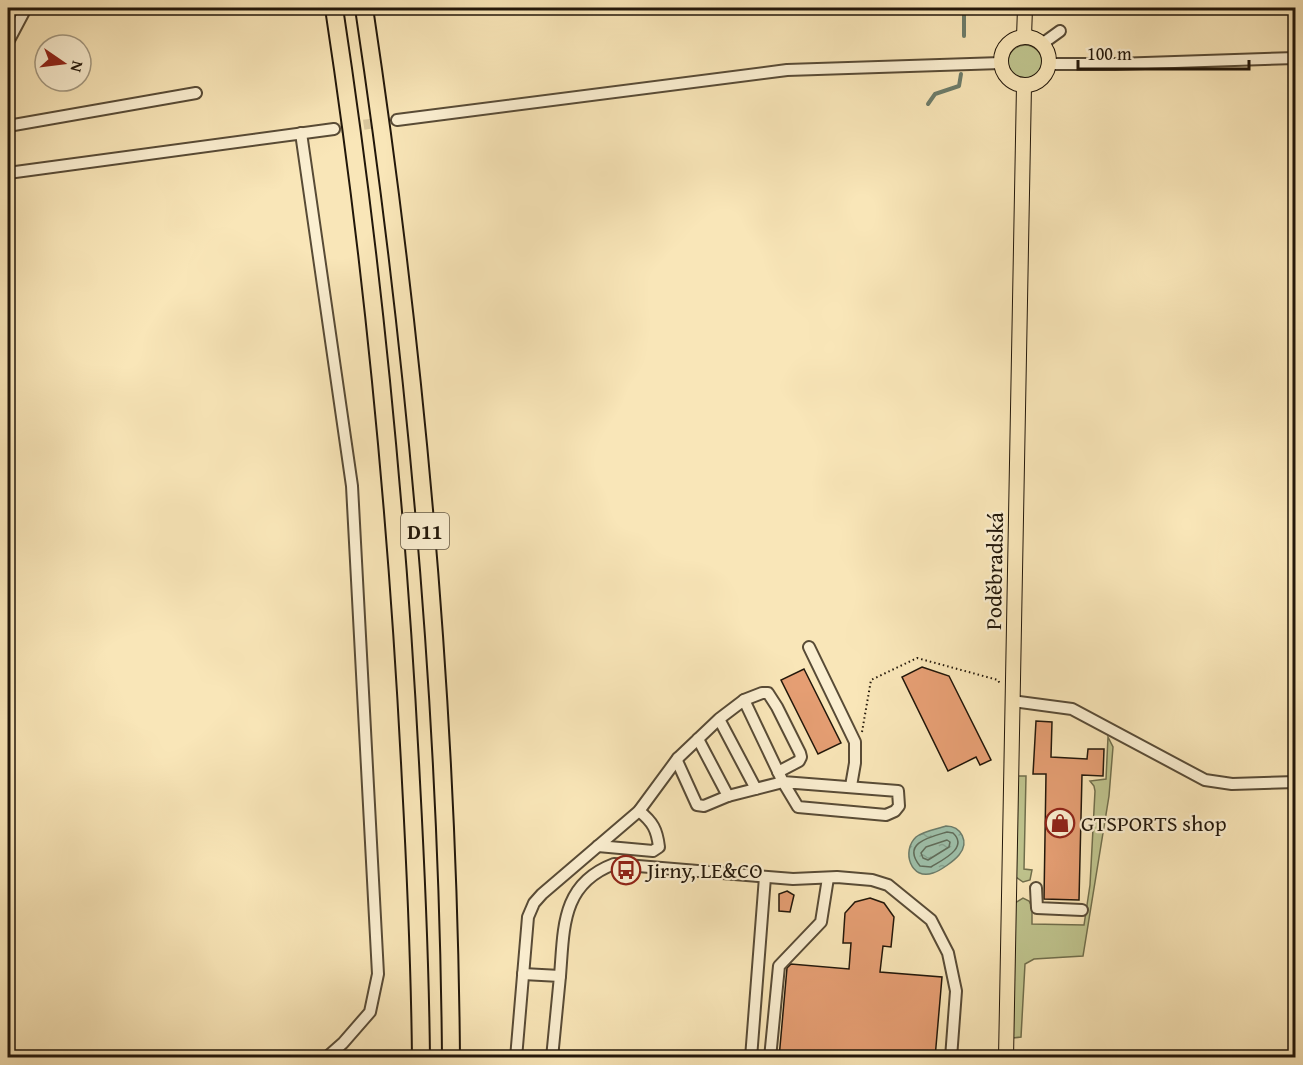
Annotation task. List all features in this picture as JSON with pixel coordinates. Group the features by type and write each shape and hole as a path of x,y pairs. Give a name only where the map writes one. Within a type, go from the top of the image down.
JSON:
{"highway":[{"name":"D11","path":"334,8 349,108 390,464 405,662 421,1058"},
{"name":"D11","path":"364,8 411,365 420,459 435,649 445,847 451,1058"}],"main road":[{"path":"1024,37 1025,8"},
{"path":"1024,37 1037,40 1042,44 1047,50 1049,64 1043,77 1031,85 1024,85 1017,84 1006,76 1001,63 1002,53 1007,45 1015,39 1024,37"},
{"name":"Poděbradská","path":"1006,1058 1024,85"}],"street":[{"path":"8,42 26,8"},
{"path":"1042,44 1060,31"},
{"path":"1049,64 1296,58"},
{"path":"397,120 787,70 1001,63"},
{"path":"8,126 196,93"},
{"path":"8,173 334,129"},
{"path":"301,133 352,486 378,974 370,1012 343,1043 326,1058"},
{"path":"809,647 855,742 855,763 851,786"},
{"path":"516,1058 528,917 534,903 597,846 639,812 678,758 744,699 768,693 801,756 799,761 781,777 756,789 728,796 704,806 697,805 677,761 678,758"},
{"path":"744,699 781,777 798,807 886,814 895,812 899,806 898,791 781,777"},
{"path":"1012,701 1072,709 1205,780 1232,784 1296,782"},
{"path":"719,719 756,789"},
{"path":"698,739 728,796"},
{"path":"597,846 653,850 659,847 657,832 651,821 639,812"},
{"path":"552,1058 565,919 570,902 579,887 601,869 614,864 793,879 872,880 888,885 931,920 948,953 956,991 951,1058"},
{"path":"751,1058 765,877"},
{"path":"770,1058 778,966 821,922 828,878"},
{"path":"1036,888 1036,908 1082,910"},
{"path":"524,974 560,976"}],"path":[{"path":"855,742 864,731 872,680 917,658 998,680 1012,701"}],"shaded area":[{"path":"1025,45 1037,50 1042,62 1037,74 1025,79 1013,74 1008,62 1013,50"},
{"path":"1108,737 1113,747 1109,796 1083,956 1034,959 1025,964 1021,1037 1013,1038 1015,903 1023,898 1029,901 1032,907 1032,924 1084,925 1090,885 1095,791 1090,781 1106,779"},
{"path":"1017,776 1026,776 1024,869 1032,870 1030,880 1023,882 1016,877"}],"water":[{"path":"946,826 960,832 964,840 962,850 954,860 939,870 933,873 919,873 914,869 909,857 912,843 922,833"}],"building":[{"path":"922,667 949,676 991,760 980,765 976,757 948,771 902,677"},
{"path":"804,669 841,743 818,754 781,680"},
{"path":"1036,721 1052,722 1051,757 1087,759 1088,749 1104,749 1103,776 1082,775 1079,900 1044,899 1046,774 1033,774"},
{"path":"787,891 794,895 790,912 779,911 779,894"},
{"path":"870,898 884,903 894,917 891,947 883,946 880,972 942,977 935,1058 779,1058 787,968 791,964 849,969 851,943 843,943 845,913 855,902"}],"waterway":[{"path":"964,8 964,36"},
{"path":"928,104 935,94 959,86 961,74"}],"tunnel":[{"path":"334,129 397,120"}],"place":[{"name":"GTSPORTS shop","path":"1060,823"},
{"name":"Jirny, LE&CO","path":"626,870"}]}
